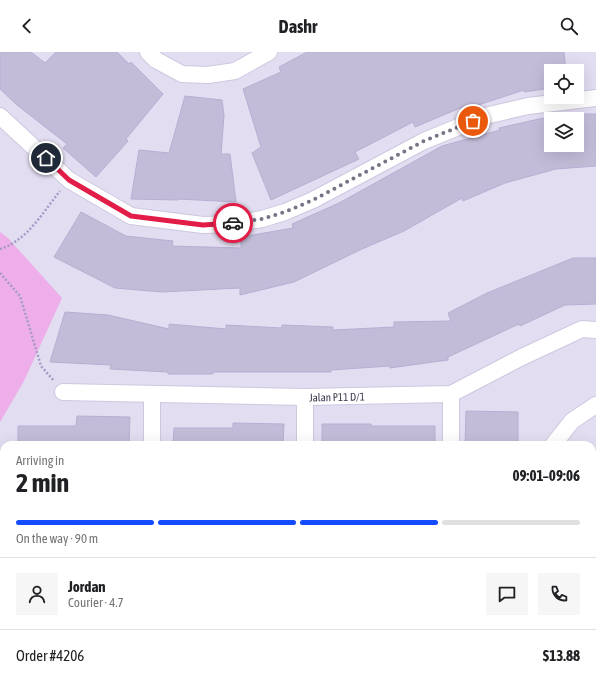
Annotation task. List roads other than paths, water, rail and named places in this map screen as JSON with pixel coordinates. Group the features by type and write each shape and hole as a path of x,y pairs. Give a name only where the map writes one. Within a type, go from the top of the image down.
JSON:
{"street":[{"path":"148,52 156,60 182,74 208,75 235,71 268,52"},
{"path":"0,116 69,180 131,216 203,225 232,224 262,219 285,212 313,200 424,141 486,116 528,106 596,98"},
{"name":"Jalan P11 D/1","path":"63,392 305,397 450,394 522,357 582,330 596,330"},
{"path":"152,394 152,441"},
{"path":"450,394 451,441"},
{"path":"305,397 305,441"},
{"path":"556,441 572,421 596,405"}]}
